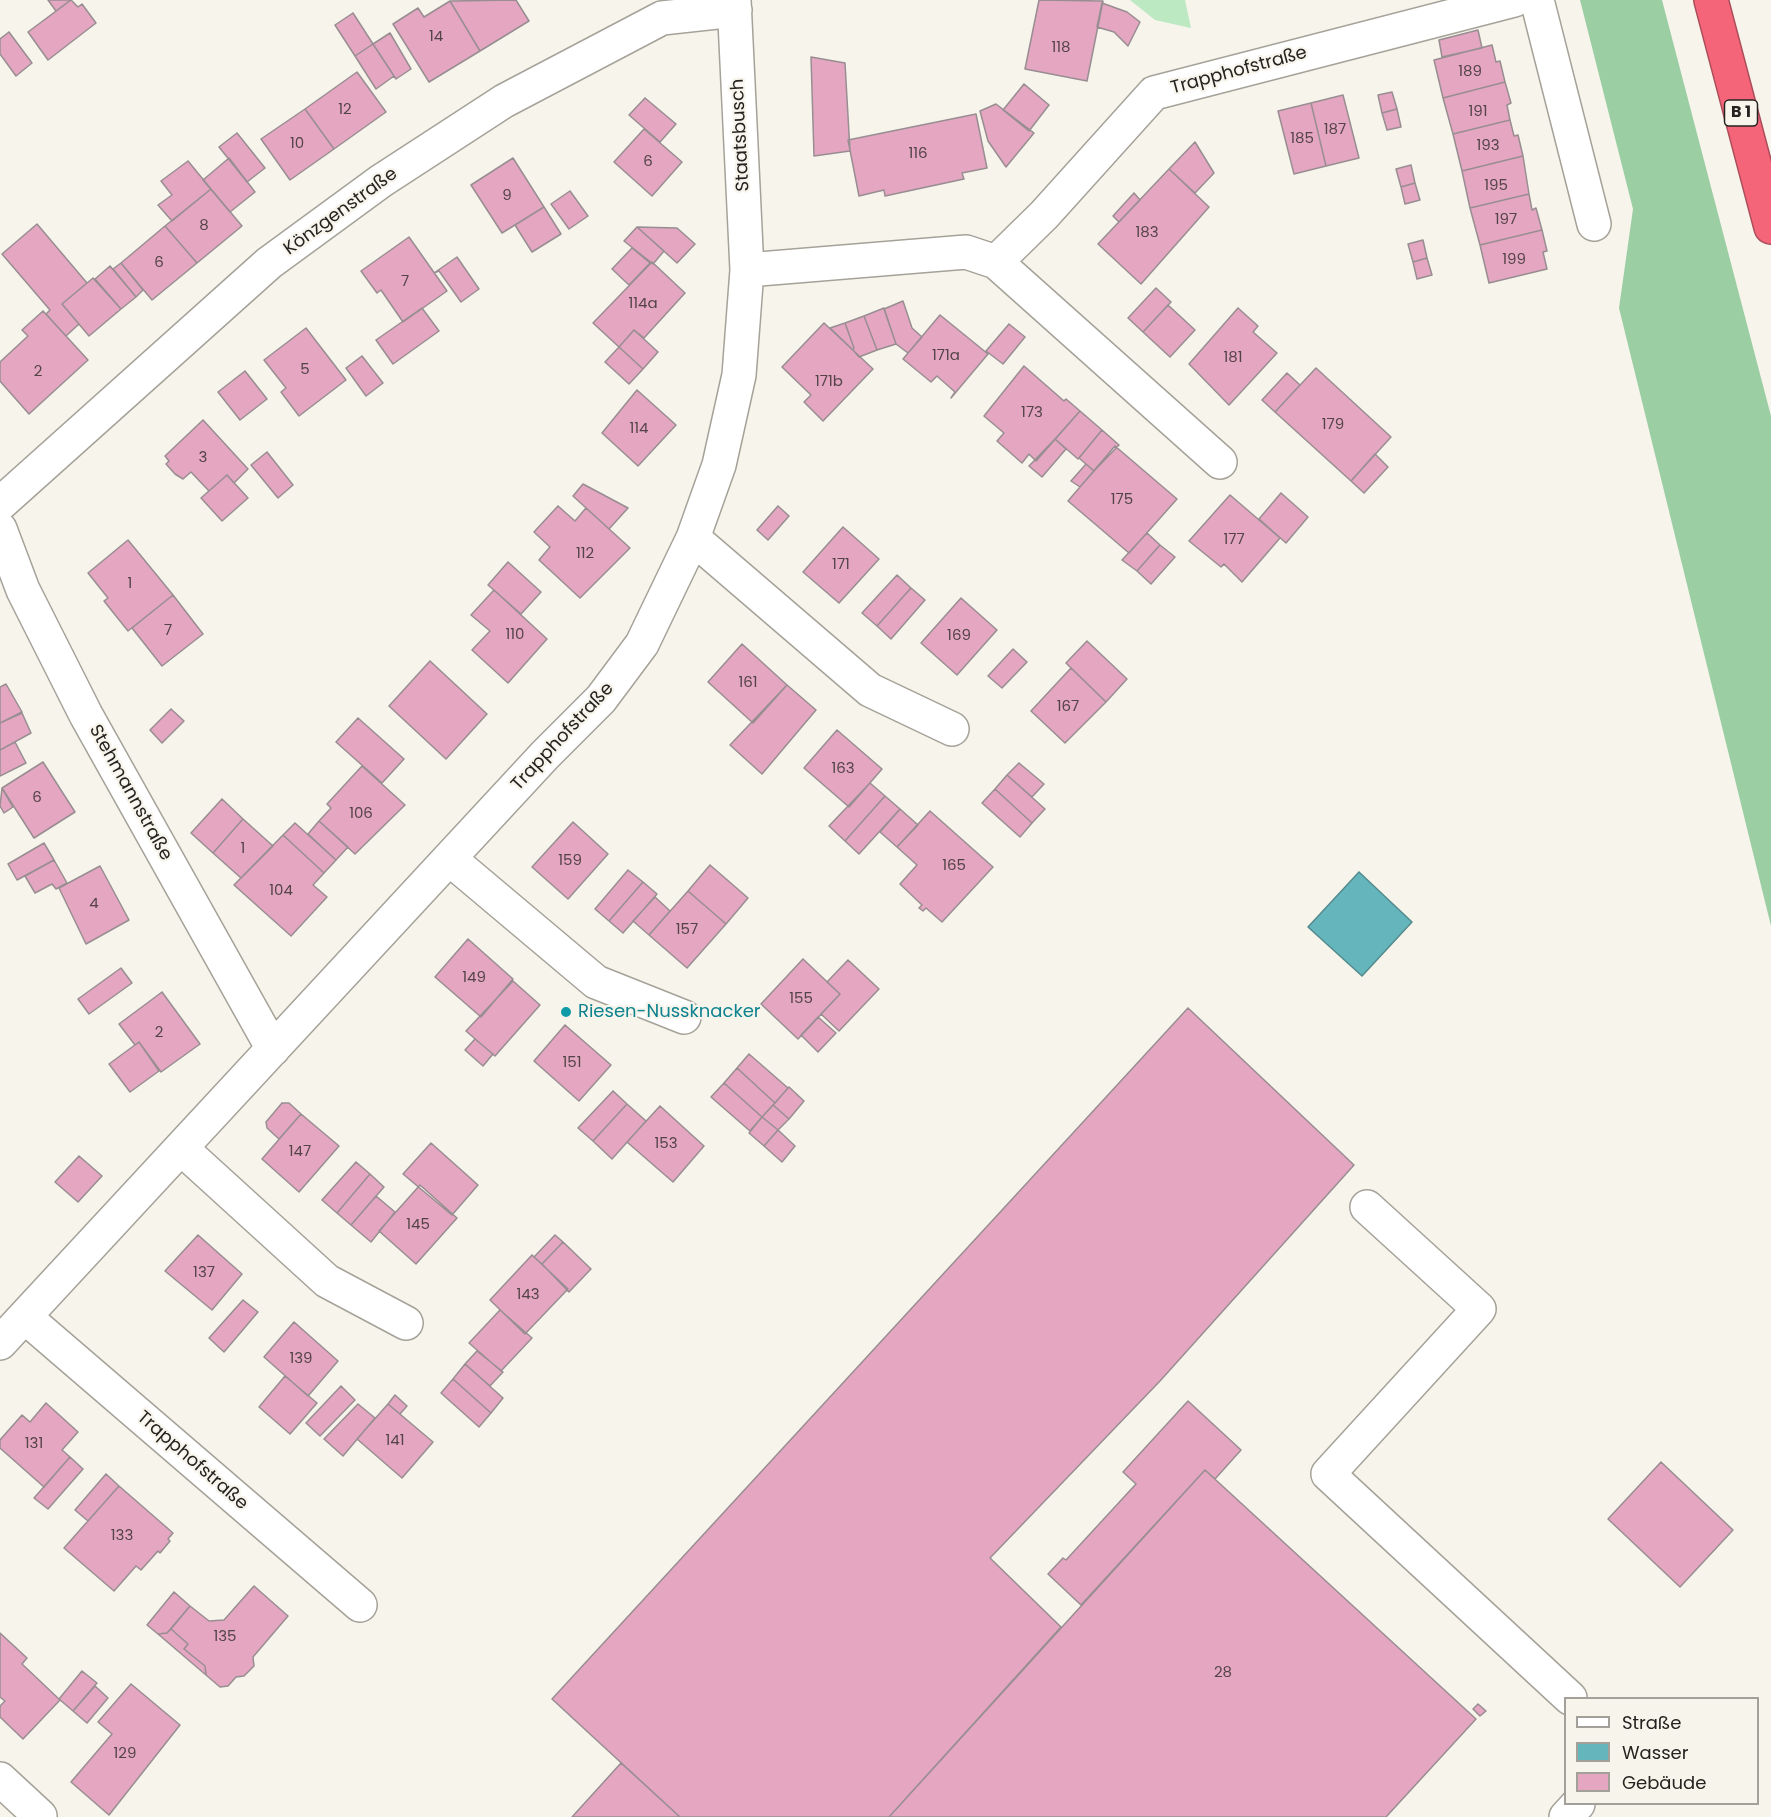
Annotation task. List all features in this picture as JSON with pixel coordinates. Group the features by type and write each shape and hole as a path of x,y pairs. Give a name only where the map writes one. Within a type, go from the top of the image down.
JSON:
{"highway":[{"name":"B 1","path":"1711,0 1771,226"}],"street":[{"name":"Trapphofstraße","path":"996,262 1044,215 1154,93 1514,0"},
{"path":"1536,0 1594,225"},
{"name":"Staatsbusch","path":"735,5 747,270"},
{"name":"Könzgenstraße","path":"0,504 269,263 381,181 504,101 662,18 735,5"},
{"path":"747,270 966,252 996,262 1220,462"},
{"name":"Trapphofstraße","path":"0,1343 451,860 545,755 601,699 642,644 693,538 719,465 739,375 747,270"},
{"name":"Stehmannstraße","path":"0,530 23,590 86,715 273,1049"},
{"path":"693,538 870,690 952,729"},
{"path":"451,860 596,982 684,1017"},
{"path":"182,1149 327,1281 406,1323"},
{"path":"1366,1207 1479,1309 1328,1474 1569,1697"},
{"name":"Trapphofstraße","path":"25,1317 360,1605"},
{"path":"0,1779 40,1816"},
{"path":"1566,1817 1576,1805"}],"green space":[{"path":"1130,0 1185,0 1191,28 1155,20"},
{"path":"1580,0 1662,0 1771,416 1771,926 1619,308 1633,209"}],"water":[{"path":"1359,872 1412,922 1362,976 1308,927"}],"building":[{"path":"48,0 71,0 56,11"},
{"path":"71,0 78,7 82,4 96,23 48,60 28,32"},
{"path":"516,0 529,21 480,51 450,1"},
{"path":"1039,0 1103,1 1087,81 1025,69"},
{"path":"450,1 480,51 429,82 393,24 418,8 424,17"},
{"path":"1102,3 1127,12 1140,22 1128,46 1114,32 1097,27"},
{"path":"353,13 373,44 355,56 335,25"},
{"path":"1478,30 1482,48 1442,57 1439,40"},
{"path":"9,32 32,63 16,76 0,54 0,39"},
{"path":"390,33 411,69 396,79 373,44"},
{"path":"373,44 394,76 376,89 355,56"},
{"path":"1492,45 1496,62 1500,61 1505,82 1443,98 1434,60"},
{"path":"811,57 845,63 850,151 814,156"},
{"path":"357,72 386,112 334,149 305,109"},
{"path":"1505,82 1511,103 1507,105 1510,120 1453,134 1443,98"},
{"path":"1024,84 1049,105 1029,131 1003,110"},
{"path":"1392,92 1397,109 1382,113 1378,95"},
{"path":"1343,95 1359,158 1326,166 1311,103"},
{"path":"645,98 676,124 660,142 629,115"},
{"path":"1311,103 1326,166 1294,174 1278,111"},
{"path":"996,104 1034,133 1006,167 988,141 980,111"},
{"path":"305,109 334,149 290,180 261,139"},
{"path":"1397,109 1401,127 1387,130 1382,113"},
{"path":"976,114 987,168 962,173 964,179 885,196 884,190 859,196 848,140"},
{"path":"1510,120 1514,136 1518,135 1523,156 1462,171 1453,134"},
{"path":"644,129 682,162 652,196 614,162"},
{"path":"237,133 265,168 247,182 219,147"},
{"path":"1195,142 1214,173 1195,193 1169,169"},
{"path":"1523,156 1529,194 1470,208 1462,171"},
{"path":"229,158 255,192 230,212 203,180"},
{"path":"513,158 544,207 502,233 471,185"},
{"path":"188,161 211,189 172,221 158,205 172,195 161,181"},
{"path":"1411,165 1415,183 1401,187 1396,169"},
{"path":"1169,169 1209,207 1141,284 1098,244"},
{"path":"1415,183 1420,200 1405,204 1401,187"},
{"path":"211,189 242,226 197,263 165,226"},
{"path":"570,191 588,216 569,229 551,204"},
{"path":"1134,193 1140,200 1119,222 1113,216"},
{"path":"1529,194 1532,210 1536,208 1542,230 1480,245 1470,208"},
{"path":"544,207 561,234 532,252 515,225"},
{"path":"37,224 87,283 62,304 79,324 66,336 46,314 50,310 2,254"},
{"path":"165,226 197,263 152,300 121,263"},
{"path":"637,227 677,228 695,244 677,263"},
{"path":"637,227 664,251 653,264 624,241"},
{"path":"1542,230 1547,251 1543,252 1547,269 1489,283 1480,245"},
{"path":"409,237 447,291 403,322 381,290 377,293 361,271"},
{"path":"1423,240 1427,258 1413,262 1408,244"},
{"path":"632,248 650,263 629,285 612,269"},
{"path":"457,257 479,289 461,302 439,271 434,273"},
{"path":"1427,258 1432,275 1417,279 1413,262"},
{"path":"652,262 685,293 644,338 634,330 619,347 593,323"},
{"path":"121,263 143,290 136,297 113,269"},
{"path":"110,266 136,297 121,309 95,279"},
{"path":"93,278 121,309 89,336 62,304"},
{"path":"1156,288 1171,302 1143,332 1128,318"},
{"path":"903,301 912,328 922,337 908,353 896,344 884,309"},
{"path":"1168,305 1195,330 1170,357 1143,332"},
{"path":"422,308 439,331 393,364 376,340"},
{"path":"884,308 896,344 877,350 864,316"},
{"path":"1238,308 1258,326 1253,332 1277,353 1229,405 1189,364"},
{"path":"43,311 88,360 29,414 0,381 0,362 28,336 22,330"},
{"path":"940,315 988,354 951,398 955,392 937,376 931,382 903,359"},
{"path":"864,316 877,350 859,357 853,350 845,323"},
{"path":"824,323 873,369 823,421 804,402 811,395 782,367"},
{"path":"845,323 854,348 853,350 830,328"},
{"path":"1009,324 1025,337 1003,364 986,351"},
{"path":"306,328 346,380 299,416 281,392 286,388 264,360"},
{"path":"634,330 658,352 643,369 619,347"},
{"path":"619,347 643,369 629,384 605,362"},
{"path":"362,356 383,383 366,396 346,368"},
{"path":"1024,366 1064,401 1066,399 1080,411 1036,461 1029,454 1022,463 997,441 1004,433 984,416"},
{"path":"1316,368 1391,437 1351,481 1275,412"},
{"path":"245,371 267,399 240,420 218,392"},
{"path":"1287,373 1300,385 1275,412 1262,400"},
{"path":"637,390 676,425 638,466 602,433"},
{"path":"1080,411 1102,430 1078,459 1055,439"},
{"path":"203,420 248,469 234,483 227,475 209,491 191,472 183,479 175,474 166,464 169,461 165,456"},
{"path":"1102,430 1119,445 1094,471 1079,458"},
{"path":"1055,439 1066,449 1042,477 1029,466"},
{"path":"1115,446 1177,499 1129,553 1068,501"},
{"path":"267,452 293,485 278,498 251,465"},
{"path":"1375,454 1388,467 1364,493 1351,481"},
{"path":"1086,464 1094,471 1080,487 1071,481"},
{"path":"227,475 248,498 222,521 201,498"},
{"path":"583,484 628,508 609,529 573,496"},
{"path":"1281,493 1308,517 1286,543 1259,519"},
{"path":"1230,495 1280,538 1242,582 1224,564 1221,567 1189,541"},
{"path":"558,506 575,521 586,508 630,548 580,598 539,560 550,547 534,532"},
{"path":"778,506 789,516 768,540 757,530"},
{"path":"843,527 879,559 839,603 803,572"},
{"path":"1147,533 1160,545 1137,571 1122,560"},
{"path":"128,540 173,595 128,631 104,601 108,598 88,573"},
{"path":"1160,545 1175,557 1151,584 1137,571"},
{"path":"508,562 541,592 521,614 488,585"},
{"path":"897,575 911,588 877,626 862,613"},
{"path":"911,588 925,600 891,639 877,626"},
{"path":"494,590 547,639 508,683 472,650 490,631 471,615"},
{"path":"173,595 203,634 162,666 132,628"},
{"path":"961,598 997,630 957,675 921,643"},
{"path":"1087,641 1127,679 1106,702 1066,663"},
{"path":"742,644 787,685 753,723 708,682"},
{"path":"1013,649 1027,662 1002,688 988,676"},
{"path":"430,661 487,714 446,759 389,706"},
{"path":"1071,668 1106,702 1065,743 1031,711"},
{"path":"6,684 22,712 0,723 0,687"},
{"path":"787,685 816,710 762,774 730,745"},
{"path":"171,709 184,721 162,743 150,730"},
{"path":"22,713 31,733 0,750 0,723"},
{"path":"358,718 404,759 382,783 336,742"},
{"path":"837,730 882,769 849,807 804,768"},
{"path":"15,742 26,763 0,776 0,750"},
{"path":"43,762 75,812 34,838 2,788"},
{"path":"1019,763 1044,784 1032,797 1007,775"},
{"path":"362,766 405,805 355,854 319,821 331,808 327,804"},
{"path":"1007,775 1045,809 1032,823 995,789"},
{"path":"870,783 885,796 845,841 829,826"},
{"path":"2,788 13,807 4,813 0,806"},
{"path":"995,789 1032,823 1020,837 982,803"},
{"path":"885,796 900,809 859,854 845,841"},
{"path":"222,799 243,819 213,853 191,833"},
{"path":"900,809 918,825 897,847 880,832"},
{"path":"930,811 993,867 942,922 926,908 923,911 919,908 922,905 900,884 917,865 897,847"},
{"path":"243,819 273,846 241,878 213,853"},
{"path":"319,821 348,847 336,860 308,834"},
{"path":"573,822 608,854 568,899 532,867"},
{"path":"295,823 336,860 324,873 283,835"},
{"path":"283,835 324,873 313,885 327,897 291,936 234,885"},
{"path":"44,843 54,860 17,880 8,864"},
{"path":"54,860 67,883 56,889 52,884 35,893 25,876"},
{"path":"710,865 748,898 726,924 688,891"},
{"path":"100,866 129,920 86,944 59,888"},
{"path":"628,870 643,882 609,921 595,909"},
{"path":"643,882 657,894 623,933 609,921"},
{"path":"688,891 726,924 687,968 649,935"},
{"path":"655,897 670,911 649,935 633,921"},
{"path":"468,939 513,979 481,1017 435,977"},
{"path":"803,959 840,994 798,1039 761,1004"},
{"path":"848,960 879,989 839,1031 821,1014 840,994 827,982"},
{"path":"121,968 132,983 89,1014 78,999"},
{"path":"513,981 540,1005 495,1056 466,1031"},
{"path":"162,992 200,1044 161,1072 139,1042 135,1045 119,1024"},
{"path":"1188,1008 1354,1165 1160,1381 990,1558 1061,1627 889,1817 680,1817 552,1699"},
{"path":"818,1017 836,1033 818,1052 801,1035"},
{"path":"565,1025 611,1065 579,1101 534,1061"},
{"path":"475,1039 493,1054 483,1066 465,1050"},
{"path":"139,1042 159,1071 130,1092 109,1064"},
{"path":"749,1054 788,1088 775,1103 737,1068"},
{"path":"737,1068 775,1103 762,1117 724,1083"},
{"path":"724,1083 762,1117 750,1131 711,1097"},
{"path":"789,1087 804,1101 789,1119 773,1105"},
{"path":"613,1091 627,1104 593,1141 578,1128"},
{"path":"282,1103 289,1103 301,1114 279,1139 267,1128 266,1122"},
{"path":"627,1104 646,1121 612,1159 593,1141"},
{"path":"773,1105 789,1119 778,1130 762,1117"},
{"path":"660,1106 704,1146 673,1182 627,1142"},
{"path":"301,1114 339,1146 299,1192 262,1159"},
{"path":"762,1117 778,1130 764,1146 749,1133"},
{"path":"778,1130 795,1146 782,1162 764,1146"},
{"path":"431,1143 478,1185 452,1215 403,1174"},
{"path":"79,1156 102,1176 78,1202 55,1182"},
{"path":"356,1162 370,1174 337,1213 322,1200"},
{"path":"370,1174 384,1187 351,1225 337,1213"},
{"path":"420,1185 457,1218 416,1264 379,1231"},
{"path":"376,1196 395,1212 371,1242 351,1225"},
{"path":"198,1235 242,1274 212,1310 165,1271"},
{"path":"555,1235 563,1242 542,1264 534,1257"},
{"path":"563,1242 591,1269 569,1292 542,1264"},
{"path":"532,1255 568,1289 525,1334 490,1300"},
{"path":"243,1300 258,1312 224,1352 209,1338"},
{"path":"500,1310 532,1338 501,1371 469,1343"},
{"path":"294,1322 338,1361 308,1396 264,1357"},
{"path":"477,1351 503,1372 490,1386 465,1364"},
{"path":"465,1364 503,1398 491,1413 453,1379"},
{"path":"285,1376 317,1403 290,1434 259,1407"},
{"path":"453,1379 491,1413 479,1427 441,1393"},
{"path":"341,1386 355,1400 320,1436 306,1423"},
{"path":"395,1395 407,1406 400,1414 388,1404"},
{"path":"1188,1401 1241,1450 1215,1479 1205,1470 1081,1605 1048,1574 1063,1558 1066,1560 1136,1484 1123,1472"},
{"path":"46,1403 78,1432 62,1450 70,1457 44,1487 0,1448 0,1440 22,1415 30,1422"},
{"path":"358,1404 375,1418 343,1456 324,1439"},
{"path":"388,1404 433,1442 402,1478 357,1439"},
{"path":"70,1457 83,1469 48,1509 34,1498"},
{"path":"1661,1462 1733,1530 1680,1587 1608,1519"},
{"path":"1205,1470 1476,1719 1386,1817 889,1817"},
{"path":"106,1474 119,1486 88,1521 75,1510"},
{"path":"119,1486 173,1533 168,1539 170,1541 160,1553 158,1551 141,1570 136,1566 114,1591 64,1548"},
{"path":"254,1586 288,1616 253,1657 254,1666 244,1676 236,1677 228,1686 220,1687 206,1675 205,1666 184,1649 188,1644 171,1629 190,1606 209,1621 224,1620"},
{"path":"174,1592 190,1606 167,1633 158,1634 147,1625"},
{"path":"171,1629 188,1644 184,1649 205,1666 206,1675 158,1634 167,1633"},
{"path":"0,1633 27,1658 22,1664 60,1700 23,1739 0,1717 0,1706 5,1701 0,1697"},
{"path":"82,1671 97,1683 73,1711 59,1699"},
{"path":"131,1684 180,1725 109,1815 71,1782 112,1734 98,1722"},
{"path":"95,1686 108,1698 87,1723 73,1711"},
{"path":"1478,1704 1486,1711 1480,1716 1473,1709"},
{"path":"621,1763 680,1817 572,1817"}],"place":[{"name":"Riesen-Nussknacker","path":"566,1012"}]}
